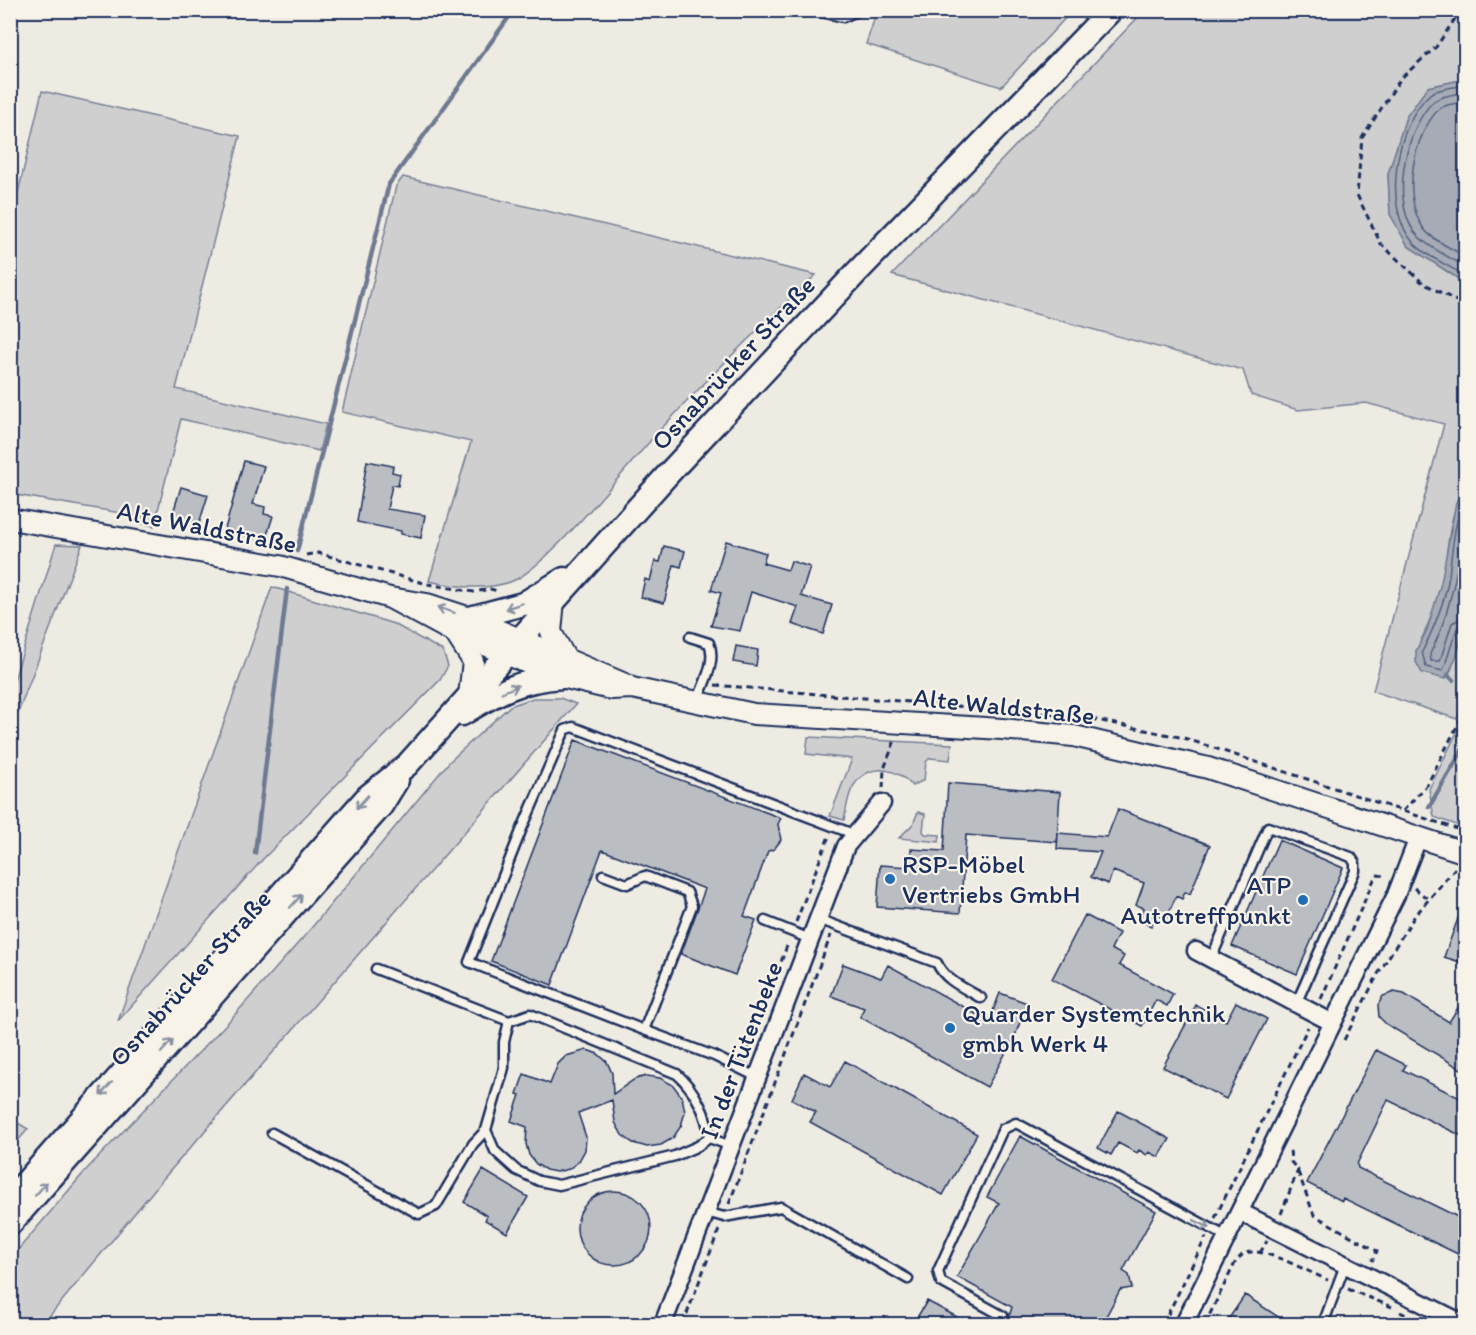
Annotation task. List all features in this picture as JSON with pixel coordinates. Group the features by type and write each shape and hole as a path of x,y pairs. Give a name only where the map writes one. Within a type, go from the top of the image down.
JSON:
{"main road":[{"name":"Osnabrücker Straße","path":"10,1200 368,796 407,765 583,568 857,272 1111,10"},
{"path":"463,626 522,604 583,568"},
{"path":"441,728 492,696 563,667"},
{"name":"Osnabrücker Straße","path":"10,1224 381,806 407,765"}],"street":[{"name":"Alte Waldstraße","path":"10,519 296,565 390,598 428,604 463,626 611,689 632,688 700,694 754,714 1074,736 1209,768 1464,853"},
{"path":"554,600 551,632 563,667"},
{"path":"463,626 472,661 469,696"},
{"name":"In der Tütenbeke","path":"663,1324 846,846 882,803"},
{"path":"1184,1324 1403,879 1419,838"},
{"path":"1196,951 1332,1022"},
{"path":"1240,1212 1464,1324"}],"lane":[{"path":"813,10 843,17 859,10"},
{"path":"690,637 709,643 712,650 708,675 700,694"},
{"path":"757,1077 714,1056 469,963 521,831 565,730 573,727 856,836"},
{"path":"1211,959 1268,827 1351,857 1355,863 1355,871 1296,1005"},
{"path":"603,875 627,884 645,876 687,891 692,906 644,1030"},
{"path":"818,918 937,963 940,971 950,980 981,998"},
{"path":"765,921 810,939"},
{"path":"376,969 509,1021 530,1014 677,1074 687,1083 698,1102 708,1127 709,1138"},
{"path":"272,1133 419,1214 436,1206 473,1144 486,1130 504,1068 504,1041 509,1021"},
{"path":"1003,1316 941,1282 938,1270 1003,1129 1016,1123 1176,1212 1227,1237"},
{"path":"486,1130 495,1150 516,1170 538,1180 559,1185 675,1156 698,1146 709,1138"},
{"path":"709,1138 731,1146"},
{"path":"706,1212 724,1217 781,1207 908,1279"},
{"path":"1323,1324 1345,1265"}],"path":[{"path":"1461,10 1436,47 1401,78 1362,138 1358,195 1381,244 1423,284 1466,306"},
{"path":"296,565 318,553 427,584 461,590 496,590 504,610"},
{"path":"700,694 731,685 1082,717 1184,738 1466,832"},
{"path":"1395,830 1404,810 1427,785 1466,709"},
{"path":"882,803 884,769 894,747 898,723"},
{"path":"1340,1046 1378,974 1413,917 1456,868 1464,853"},
{"path":"1163,1324 1315,1014 1376,875 1403,879 1428,899"},
{"path":"1294,1140 1289,1151 1291,1162 1298,1170 1314,1215 1377,1251 1365,1275"},
{"path":"1260,1253 1274,1229 1298,1170"},
{"path":"1205,1324 1236,1261 1244,1253 1260,1253 1395,1309 1424,1324"}],"shaded area":[{"path":"877,10 1072,11 1001,87 866,44"},
{"path":"1144,11 1465,11 1465,79 1428,87 1406,117 1388,174 1390,214 1408,246 1465,283 1465,488 1452,522 1437,600 1416,651 1445,679 1451,670 1465,624 1465,699 1457,719 1373,691 1444,424 1366,403 1298,410 1251,395 1243,370 892,275"},
{"path":"42,91 240,136 176,389 326,424 319,451 181,419 154,526 143,524 144,517 11,494 11,223"},
{"path":"403,177 816,275 717,370 660,430 587,514 525,574 500,585 480,587 429,581 471,442 342,412 396,186"},
{"path":"56,544 82,545 11,731 11,690"},
{"path":"272,587 394,624 443,651 448,666 440,680 263,859 118,1021"},
{"path":"533,698 560,698 576,704 163,1179 43,1324 11,1324 11,1258 87,1169 230,1020 308,932 449,762 510,706"},
{"path":"1465,716 1466,828 1434,817 1429,789"},
{"path":"808,737 952,744 950,760 930,758 926,762 924,780 912,786 907,780 886,770 871,771 864,775 852,789 844,820 830,816 852,759 806,754"},
{"path":"918,812 925,814 923,831 925,834 940,835 939,842 899,838 913,824"},
{"path":"11,1119 28,1129 11,1149"}],"water":[{"path":"1466,79 1465,283 1408,246 1390,214 1388,174 1406,117 1428,87"},
{"path":"1465,488 1467,587 1465,613 1455,660 1445,679 1422,673 1416,662 1416,651 1427,630 1441,583 1456,502"}],"building":[{"path":"244,461 264,466 253,504 265,507 264,514 273,516 265,541 225,529"},
{"path":"367,461 393,466 392,472 400,474 398,486 392,485 387,509 425,515 421,538 401,534 401,531 357,522"},
{"path":"181,487 208,495 199,524 172,516"},
{"path":"726,541 766,553 763,563 788,570 791,561 810,567 801,596 832,605 823,634 792,624 798,607 751,592 740,631 711,626 721,593 711,590"},
{"path":"664,546 685,551 681,567 674,565 664,603 641,597 645,579 650,581 655,561 660,562"},
{"path":"736,646 758,650 756,666 733,662"},
{"path":"575,740 781,818 778,824 781,840 774,849 768,851 744,916 756,920 735,975 681,954 705,889 602,850 552,985 491,961"},
{"path":"948,783 1060,792 1057,842 966,835 960,913 877,907 880,865 910,867 911,849 944,851"},
{"path":"1118,809 1210,845 1190,894 1185,892 1182,899 1176,896 1166,919 1156,915 1151,926 1139,921 1144,908 1136,905 1144,883 1113,871 1108,884 1091,877 1101,852 1057,849 1058,833 1107,837"},
{"path":"1279,840 1343,868 1297,974 1232,946"},
{"path":"1464,902 1466,902 1466,964 1444,957"},
{"path":"1085,915 1119,933 1111,949 1124,956 1119,965 1173,994 1167,1006 1156,1000 1142,1026 1052,979"},
{"name":"Quarder Systemtechnik gmbh Werk 4","path":"843,964 881,978 888,965 989,1021 1000,993 1027,1003 1015,1036 987,1087 860,1017 864,1008 831,996"},
{"path":"1394,992 1404,994 1449,1022 1466,995 1466,1072 1386,1024 1379,1017 1378,1005 1383,996"},
{"path":"1236,1002 1267,1019 1226,1099 1163,1067 1196,1005 1226,1021"},
{"path":"587,1050 598,1054 607,1062 612,1073 613,1094 635,1079 647,1076 660,1078 673,1085 682,1097 685,1112 681,1126 673,1138 661,1145 647,1147 633,1143 622,1135 615,1122 612,1100 578,1113 586,1137 585,1150 579,1161 569,1169 556,1172 546,1170 536,1164 529,1155 526,1144 527,1127 511,1121 520,1095 517,1094 524,1074 550,1084 558,1064 566,1056"},
{"path":"1376,1050 1406,1065 1403,1070 1466,1101 1466,1138 1388,1100 1357,1164 1358,1168 1466,1221 1466,1258 1307,1183"},
{"path":"845,1061 977,1134 943,1195 810,1122 816,1112 792,1099 804,1073 830,1087"},
{"path":"1118,1111 1170,1139 1159,1157 1149,1152 1147,1155 1139,1150 1137,1153 1118,1143 1111,1155 1098,1148"},
{"path":"1020,1136 1156,1211 1123,1271 1129,1275 1132,1288 1120,1290 1102,1324 1043,1324 1033,1319 1030,1324 1002,1324 1008,1320 1012,1307 957,1277 999,1203 987,1197"},
{"path":"483,1170 528,1197 507,1233 485,1220 487,1216 464,1202"},
{"path":"614,1191 635,1197 645,1207 651,1228 645,1249 635,1259 614,1265 593,1259 583,1249 577,1228 583,1207 593,1197"},
{"path":"1245,1295 1289,1324 1225,1324"},
{"path":"927,1301 970,1324 913,1324"}],"waterway":[{"path":"297,551 389,184 514,10"},
{"path":"255,853 287,589"},
{"path":"1448,675 1453,680"},
{"path":"1429,807 1466,744"}],"place":[{"name":"RSP-Möbel Vertriebs GmbH","path":"890,879"},
{"name":"ATP Autotreffpunkt","path":"1303,900"},
{"name":"Quarder Systemtechnik gmbh Werk 4","path":"950,1028"}]}
